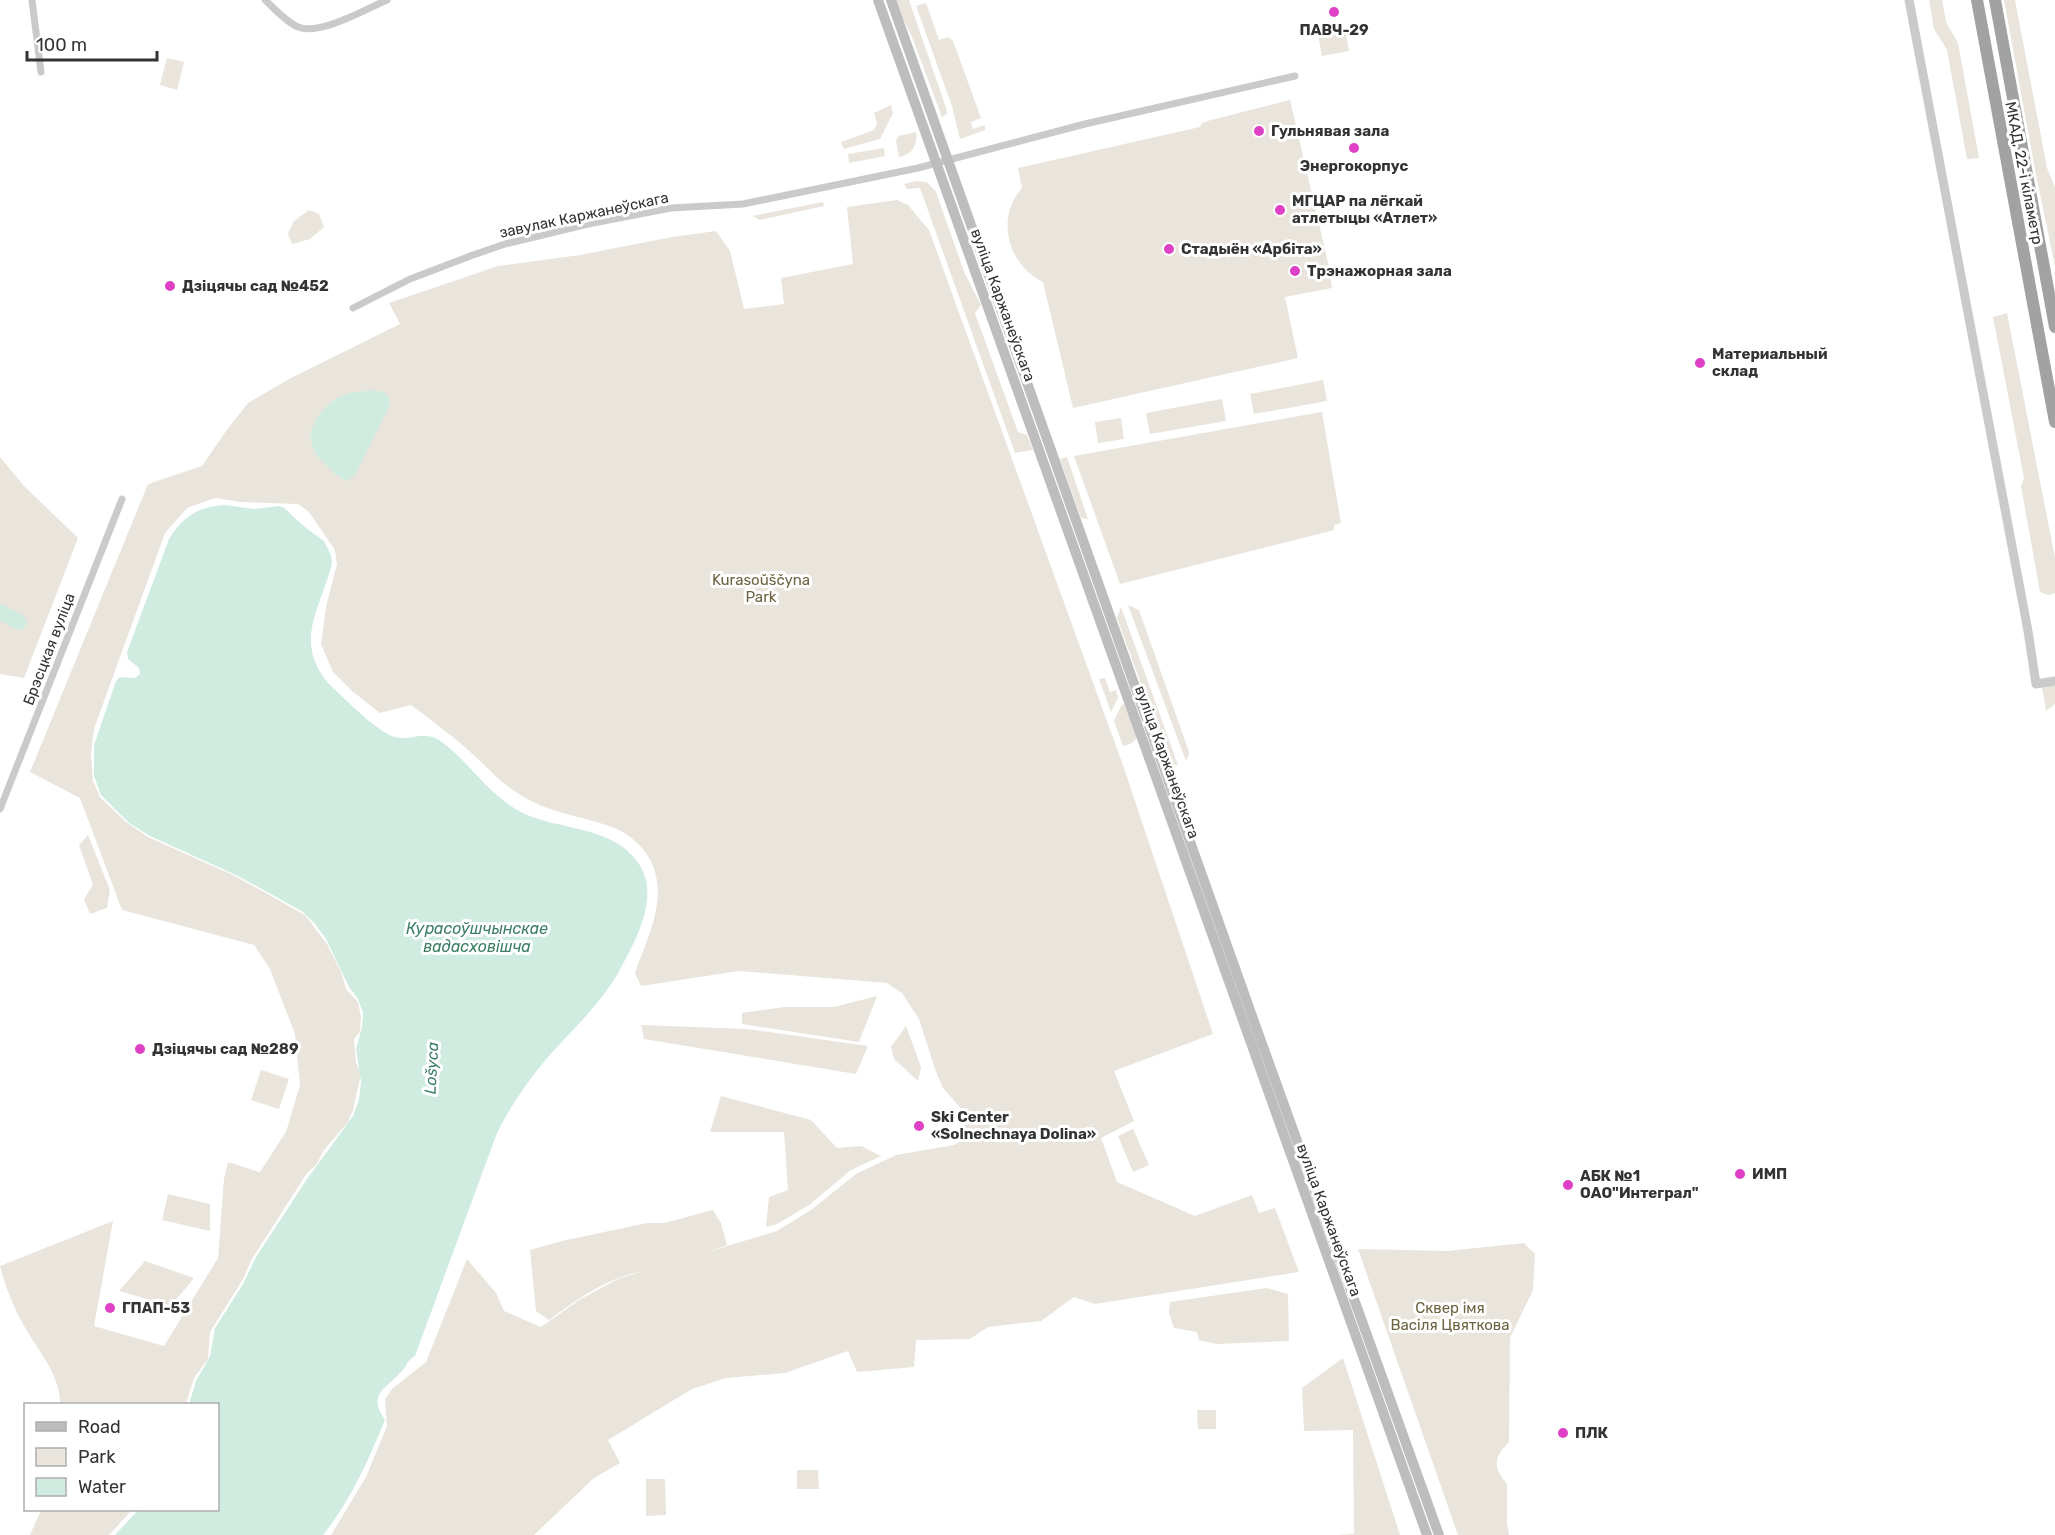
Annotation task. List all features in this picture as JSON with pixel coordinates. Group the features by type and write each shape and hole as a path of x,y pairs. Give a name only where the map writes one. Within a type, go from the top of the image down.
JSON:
{"highway":[{"name":"МКАД, 22-і кіламетр","path":"1977,0 2055,422"},
{"name":"МКАД, 22-і кіламетр","path":"1995,0 2055,327"}],"main road":[{"name":"вуліца Каржанеўскага","path":"878,0 1158,783 1345,1271 1439,1535"},
{"name":"вуліца Каржанеўскага","path":"891,0 1169,779 1321,1242 1426,1535"}],"street":[{"path":"32,0 41,72"},
{"path":"265,0 292,24 301,28 325,27 387,0"},
{"path":"1909,0 2028,631 2036,684 2055,681"},
{"name":"завулак Каржанеўскага","path":"353,308 410,279 505,244 588,224 671,208 742,204 937,164 1085,124 1295,76"},
{"path":"1042,457 1054,455"},
{"name":"Брэсцкая вуліца","path":"0,809 122,499"},
{"path":"1094,604 1106,600"},
{"path":"1158,783 1169,779"},
{"path":"1321,1242 1332,1237"},
{"path":"1333,1275 1345,1271"}],"green space":[{"path":"894,0 909,0 946,108 947,114 942,117 912,37"},
{"path":"1929,0 1942,0 1946,22 1958,43 1979,158 1967,159 1947,50 1934,29"},
{"path":"2004,0 2015,0 2047,168 2055,187 2055,266 2036,175"},
{"path":"926,3 939,40 948,37 953,41 981,118 971,122 973,129 985,125 985,130 960,139 952,106 916,6"},
{"path":"1345,29 1349,51 1322,56 1318,34"},
{"path":"167,58 184,62 177,90 160,85"},
{"name":"Стадыён «Арбіта»","path":"1290,100 1332,288 1285,297 1298,358 1073,408 1043,282 1021,264 1009,240 1009,213 1022,188 1018,168 1200,127 1202,123 1211,120"},
{"path":"891,105 893,113 880,139 844,149 841,142 874,130 877,124 874,113"},
{"path":"916,132 913,149 899,157 896,141 898,136"},
{"path":"884,148 885,156 849,163 848,154"},
{"path":"916,181 927,182 936,192 965,274 981,305 975,313 1018,432 1027,435 1033,450 1015,453 920,188 907,189 904,184"},
{"name":"Kurasoŭščyna Park","path":"897,200 908,205 929,230 1124,768 1213,1034 1114,1071 1134,1121 1101,1138 1117,1182 1195,1216 1252,1195 1259,1213 1275,1208 1299,1272 1095,1304 1074,1297 1041,1321 988,1327 970,1339 916,1340 914,1367 857,1372 848,1351 785,1373 726,1378 692,1389 608,1440 620,1463 594,1478 534,1535 331,1535 366,1477 387,1426 385,1399 392,1389 426,1362 467,1259 496,1293 504,1311 541,1327 579,1300 618,1279 640,1272 616,1279 604,1285 581,1298 549,1320 536,1311 530,1250 647,1223 664,1223 713,1210 721,1223 727,1245 707,1252 777,1231 811,1210 856,1174 896,1155 954,1145 964,1139 965,1113 943,1088 919,1019 902,993 887,983 739,971 641,986 635,973 655,915 658,885 655,870 640,846 615,828 544,807 516,792 454,738 411,705 380,713 352,691 333,672 321,644 326,607 337,564 335,550 309,512 298,504 241,502 215,498 187,508 165,533 94,729 91,753 93,781 100,797 126,822 148,837 235,876 305,915 327,944 341,972 346,989 358,1002 361,1017 360,1032 354,1039 356,1063 361,1074 348,1122 324,1150 316,1165 307,1173 252,1259 243,1279 210,1332 208,1359 194,1378 186,1403 60,1403 52,1372 20,1318 0,1266 113,1221 94,1326 164,1346 218,1258 224,1179 228,1162 260,1172 286,1132 300,1085 295,1034 270,969 254,945 122,910 80,798 30,772 148,484 202,466 248,403 289,379 400,324 389,303 498,266 580,255 716,231 730,251 744,309 784,304 781,278 853,264 847,207"},
{"path":"823,202 824,206 760,220 752,216"},
{"path":"309,210 319,214 324,227 310,239 292,244 288,234 294,221"},
{"path":"2007,313 2055,558 2055,593 2048,595 2040,592 2021,486 2024,478 1993,317"},
{"path":"1323,380 1327,401 1254,414 1250,394"},
{"path":"1222,399 1226,421 1150,434 1146,413"},
{"path":"1322,412 1341,523 1334,525 1334,530 1120,584 1074,456"},
{"path":"1121,418 1124,439 1098,443 1095,422"},
{"path":"0,457 24,486 78,538 24,678 0,674"},
{"path":"1067,457 1088,519 1081,518 1060,459"},
{"path":"1128,605 1139,610 1188,749 1189,755 1186,761"},
{"path":"1121,607 1178,765 1173,765 1169,761 1117,618"},
{"path":"1105,678 1110,692 1116,690 1118,698 1111,712 1099,679"},
{"path":"2055,685 2055,704 2046,711 2042,687"},
{"path":"1125,703 1137,737 1132,743 1123,746 1114,721 1121,706"},
{"path":"88,835 110,890 107,908 90,914 84,899 93,885 79,845"},
{"path":"877,996 859,1042 742,1024 742,1013 784,1007 834,1007"},
{"path":"641,1025 747,1029 868,1046 856,1074 644,1039"},
{"path":"906,1026 921,1067 918,1081 894,1059 891,1047"},
{"path":"261,1070 289,1079 279,1109 251,1100"},
{"path":"721,1096 811,1120 837,1148 861,1146 881,1156 851,1170 809,1205 777,1224 766,1227 769,1197 788,1190 784,1132 710,1132"},
{"path":"1133,1129 1149,1165 1133,1172 1118,1136"},
{"path":"168,1194 210,1204 210,1231 162,1220"},
{"name":"Сквер імя Васіля Цвяткова","path":"1524,1243 1535,1254 1533,1290 1510,1338 1509,1442 1500,1452 1497,1462 1499,1472 1507,1484 1509,1535 1458,1535 1358,1249 1447,1251"},
{"path":"145,1261 194,1278 171,1306 119,1291"},
{"path":"1267,1288 1288,1294 1289,1341 1216,1344 1199,1340 1197,1332 1174,1328 1169,1313 1170,1302"},
{"path":"1343,1358 1400,1535 1336,1535 1354,1534 1353,1430 1304,1431 1302,1388"},
{"path":"1197,1410 1216,1410 1216,1429 1198,1429"},
{"path":"797,1470 818,1470 819,1489 797,1489"},
{"path":"646,1479 665,1479 666,1515 646,1516"},
{"path":"41,1511 131,1511 109,1535 30,1535"}],"water":[{"path":"369,390 384,392 389,398 389,407 355,475 347,481 335,474 318,456 312,444 311,433 320,414 336,399"},
{"name":"Курасоўшчынскае вадасховішча","path":"226,505 253,509 279,506 324,541 332,563 313,624 312,653 328,683 370,722 395,737 428,736 439,740 498,796 521,812 552,823 600,835 615,842 628,851 639,864 645,876 647,888 645,914 641,927 617,975 599,1000 534,1075 514,1103 497,1133 415,1356 380,1393 378,1404 385,1420 350,1494 323,1535 115,1535 137,1511 219,1511 219,1403 189,1403 196,1381 210,1356 215,1328 243,1284 256,1257 307,1179 353,1116 359,1099 361,1082 356,1049 363,1013 326,939 315,924 303,912 238,876 150,836 129,823 101,795 94,776 94,745 116,681 120,677 135,678 140,674 139,668 128,659 127,652 169,539 186,518 200,510"}],"waterway":[{"name":"Lošyca","path":"0,612 19,622"}],"place":[{"name":"ПАВЧ-29","path":"1334,12"},
{"name":"Гульнявая зала","path":"1259,131"},
{"name":"Энергокорпус","path":"1354,148"},
{"name":"МГЦАР па лёгкай атлетыцы «Атлет»","path":"1280,210"},
{"name":"Стадыён «Арбіта»","path":"1169,249"},
{"name":"Трэнажорная зала","path":"1295,271"},
{"name":"Дзіцячы сад №452","path":"170,286"},
{"name":"Материальный склад","path":"1700,363"},
{"name":"Дзіцячы сад №289","path":"140,1049"},
{"name":"Ski Center «Solnechnaya Dolina»","path":"919,1126"},
{"name":"ИМП","path":"1740,1174"},
{"name":"АБК №1 ОАО\"Интеграл\"","path":"1568,1185"},
{"name":"ГПАП-53","path":"110,1308"},
{"name":"ПЛК","path":"1563,1433"}]}
